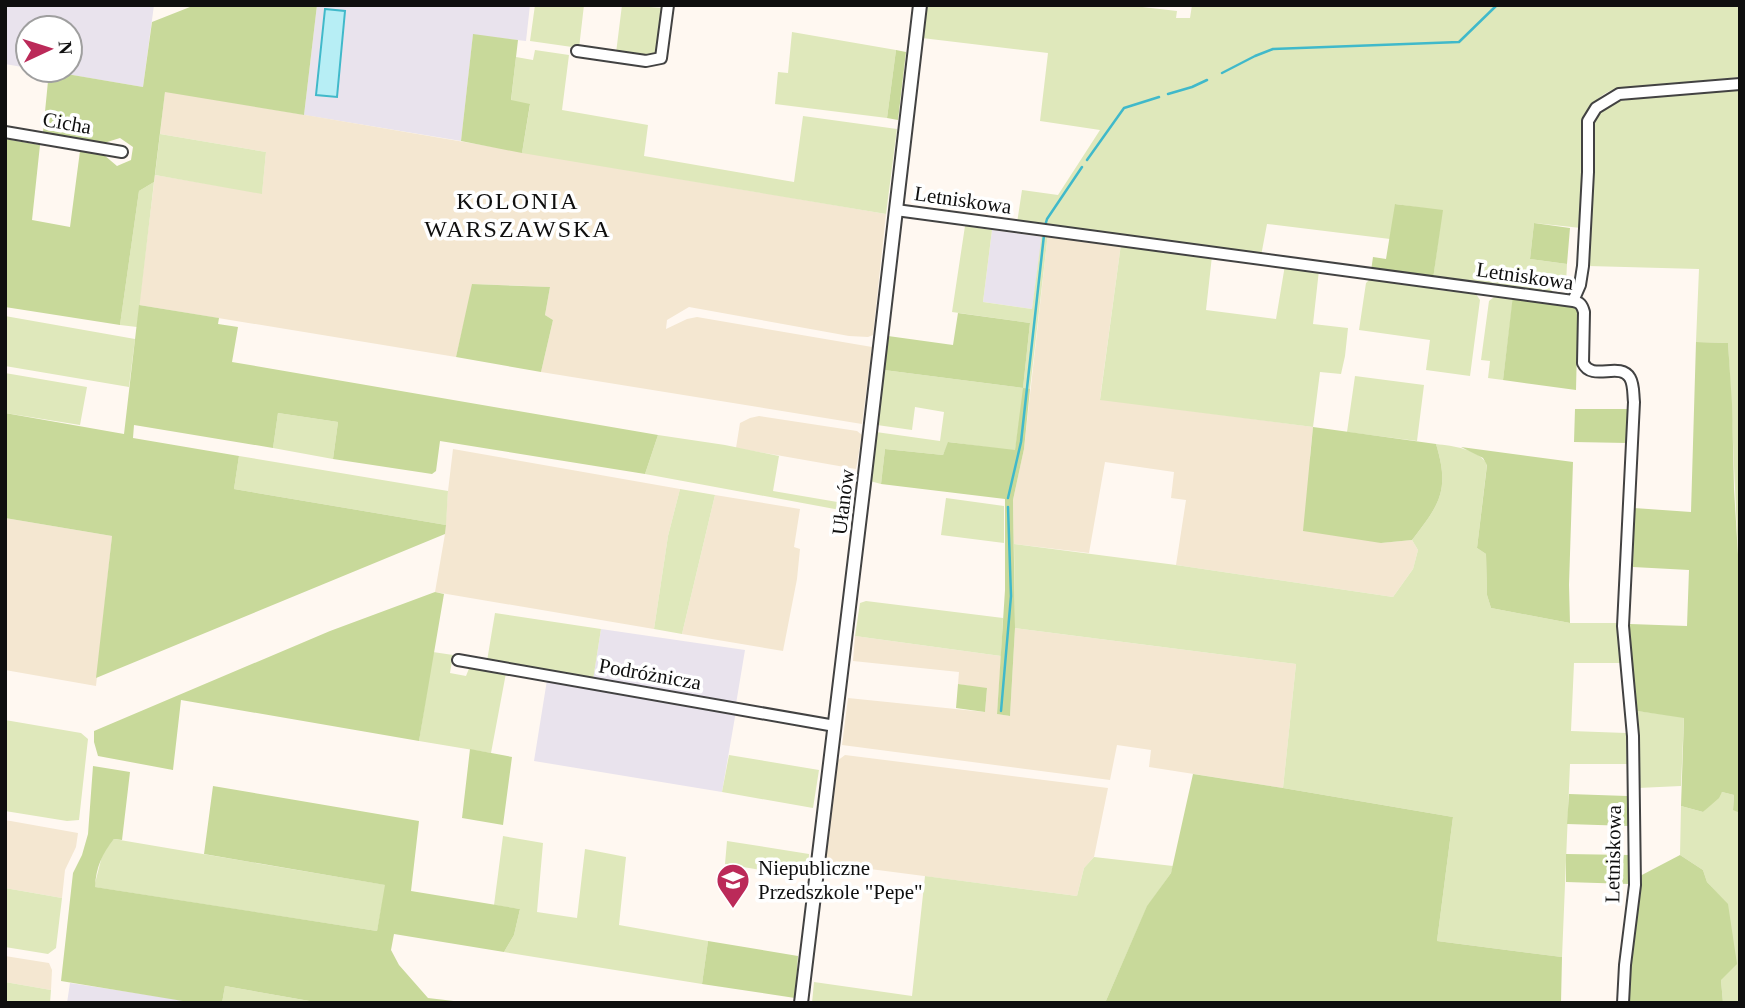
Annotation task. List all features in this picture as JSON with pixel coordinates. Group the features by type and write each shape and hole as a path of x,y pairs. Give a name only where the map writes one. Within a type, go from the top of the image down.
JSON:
{"street":[{"path":"578,51 646,61 661,58 668,5"},
{"name":"Ułanów","path":"801,1003 920,5"},
{"path":"1573,301 1580,285 1583,266 1588,121 1595,108 1619,94 1740,84"},
{"name":"Cicha","path":"5,132 122,152"},
{"name":"Letniskowa","path":"896,210 1573,301 1581,305 1584,312 1583,363 1586,369 1590,372 1626,374 1632,384 1634,402 1623,626 1633,736 1635,885 1623,1003"},
{"name":"Podróżnicza","path":"458,660 835,726"}],"shaded area":[{"path":"5,5 154,5 143,87 84,77 84,14 14,14 14,66 5,64"},
{"path":"317,5 530,5 526,41 473,35 461,141 304,115"},
{"path":"165,91 886,214 873,335 849,336 689,307 667,320 666,329 697,317 872,347 862,424 541,372 553,320 545,315 550,287 473,284 456,357 139,305 155,175 262,193 266,152 160,134"},
{"path":"992,230 1042,237 1032,309 983,302"},
{"path":"1048,233 1121,244 1100,399 1313,427 1310,456 1381,543 1412,540 1418,550 1413,569 1393,597 1176,565 1186,500 1171,498 1174,472 1105,462 1089,553 1014,544 1013,500 1024,449"},
{"path":"759,416 857,431 862,435 856,469 736,448 740,423"},
{"path":"453,449 680,489 668,536 654,629 435,592 445,534"},
{"path":"715,495 800,509 794,547 800,549 797,579 783,651 682,634"},
{"path":"5,518 112,536 96,686 5,670"},
{"path":"1015,628 1296,664 1283,788 1149,767 1151,750 1117,745 1110,780 842,745 848,698 985,712 987,689 958,684 959,672 853,661 855,636 1001,656 997,714 1010,716"},
{"path":"601,629 745,650 736,704 593,680"},
{"path":"547,680 736,711 722,792 534,761"},
{"path":"845,755 1108,788 1094,857 1084,868 1077,896 824,863 837,761"},
{"path":"5,820 78,833 76,847 65,870 62,898 5,888"},
{"path":"5,956 49,963 52,970 51,990 5,982"},
{"path":"70,983 189,1001 189,1003 67,1003"}],"green space":[{"path":"195,5 317,5 304,115 165,92 154,182 139,191 120,325 5,307 5,139 40,145 32,220 70,227 80,151 104,155 117,166 131,160 133,147 120,138 104,143 43,132 48,84 84,84 84,77 143,87 152,22"},
{"path":"535,5 584,5 579,48 530,41"},
{"path":"622,5 663,8 657,53 652,57 616,53"},
{"path":"927,5 1125,5 1177,11 1176,18 1190,18 1192,5 1740,5 1740,77 1615,89 1605,93 1594,103 1585,115 1581,228 1534,223 1530,259 1567,264 1566,284 1560,288 1552,288 1552,295 1433,279 1442,211 1396,204 1390,239 1267,224 1261,256 1017,223 1022,190 1058,195 1100,130 1040,121 1048,53 922,38"},
{"path":"792,32 896,50 887,118 775,104 778,72 788,73"},
{"path":"473,34 518,40 511,100 530,104 522,153 461,141"},
{"path":"535,50 569,55 562,110 648,125 644,156 794,182 803,116 897,129 886,214 522,153 530,105 511,101 516,57 533,60"},
{"path":"896,50 906,52 898,120 887,118"},
{"path":"1740,89 1740,587 1728,343 1696,342 1699,269 1588,266 1594,126 1597,116 1608,105 1620,101"},
{"path":"160,134 266,152 262,194 155,175"},
{"path":"154,182 137,327 120,325 139,191"},
{"path":"1395,204 1443,210 1433,279 1371,271 1373,257 1386,259"},
{"path":"1534,223 1570,228 1567,264 1530,259"},
{"path":"965,226 992,230 983,302 1032,309 1042,233 1048,233 1030,389 1024,389 1015,451 949,442 943,455 885,449 881,484 870,481 876,432 940,441 944,412 915,407 912,430 877,425 884,370 1023,388 1030,323 952,312"},
{"path":"1121,244 1212,256 1206,310 1276,319 1285,265 1319,270 1313,324 1348,328 1341,374 1320,372 1313,427 1100,400"},
{"path":"1371,278 1438,286 1438,290 1476,294 1480,300 1470,376 1426,370 1430,340 1359,330 1366,283"},
{"path":"472,284 550,287 545,315 553,320 541,372 456,357"},
{"path":"1513,295 1578,304 1576,390 1503,380"},
{"path":"1494,297 1513,299 1503,380 1488,378 1490,361 1481,360 1489,301"},
{"path":"139,305 219,318 218,324 238,327 232,362 658,435 645,474 440,441 436,471 432,474 333,459 338,422 278,413 273,448 134,425 133,438 239,456 234,489 446,525 445,534 96,678 112,536 5,518 5,413 124,434"},
{"path":"958,313 1030,323 1023,388 884,370 888,336 953,345"},
{"path":"5,316 135,339 129,387 5,366"},
{"path":"1696,342 1728,343 1740,587 1740,813 1733,810 1734,795 1722,792 1703,812 1681,806 1684,718 1637,711 1628,631 1630,624 1687,626 1689,570 1633,567 1634,508 1691,512"},
{"path":"5,373 87,387 80,425 5,413"},
{"path":"1355,376 1424,385 1417,441 1347,432"},
{"path":"1023,388 1030,389 1024,449 1013,500 1015,628 1010,716 997,714 1005,590 1005,499 881,484 885,449 943,455 948,442 1015,450"},
{"path":"1575,409 1628,409 1627,443 1574,442"},
{"path":"278,413 338,422 333,459 273,448"},
{"path":"1313,427 1436,444 1442,473 1440,496 1430,516 1412,540 1381,543 1303,531"},
{"path":"658,435 779,456 773,491 849,504 852,502 851,512 645,474"},
{"path":"1436,444 1471,452 1487,464 1477,548 1486,554 1487,595 1491,608 1570,623 1618,623 1621,663 1574,663 1571,731 1626,733 1627,764 1570,764 1562,957 1437,941 1453,817 1283,788 1296,664 1015,628 1014,544 1393,597 1413,569 1418,550 1412,540 1430,516 1440,496 1442,473"},
{"path":"1461,447 1573,462 1570,623 1491,608 1487,595 1486,554 1477,548 1487,465 1483,458"},
{"path":"239,456 448,491 446,525 234,489"},
{"path":"680,489 715,495 682,634 654,629 668,536"},
{"path":"946,498 1004,506 1004,543 941,535"},
{"path":"435,592 444,594 419,741 181,700 173,770 98,756 94,731 330,631"},
{"path":"866,601 1003,618 1001,656 855,636 860,603"},
{"path":"495,613 601,629 593,680 487,661"},
{"path":"433,652 453,655 450,673 466,676 470,666 506,673 491,753 419,741"},
{"path":"958,684 987,688 985,712 956,708"},
{"path":"1637,711 1684,717 1681,786 1638,788"},
{"path":"5,720 81,733 88,739 79,820 67,821 5,811"},
{"path":"470,749 512,757 503,825 462,818"},
{"path":"729,755 819,770 813,808 722,792"},
{"path":"93,766 130,772 122,840 114,839 106,850 98,867 95,887 377,931 385,885 204,854 213,786 419,821 411,891 520,909 514,935 504,952 394,934 391,950 399,965 428,998 471,1003 321,1003 225,986 222,1003 195,1003 61,981 73,873 88,834"},
{"path":"1193,774 1453,817 1437,941 1562,957 1561,1003 1105,1003 1147,906 1171,873"},
{"path":"1722,792 1734,795 1733,809 1740,813 1740,1003 1723,1003 1721,980 1728,905 1707,882 1703,870 1680,855 1681,806 1703,812"},
{"path":"1569,794 1627,796 1629,826 1567,824"},
{"path":"503,836 543,843 537,912 577,918 585,849 626,857 619,925 708,941 702,984 504,952 514,935 520,909 494,905"},
{"path":"114,839 386,885 377,931 94,887 103,852"},
{"path":"727,841 809,854 808,878 725,864"},
{"path":"1566,854 1629,855 1629,884 1566,882"},
{"path":"1680,855 1703,870 1707,882 1728,904 1737,964 1721,980 1723,1003 1630,1003 1630,955 1640,876"},
{"path":"1094,857 1173,866 1147,907 1105,1003 812,1003 814,982 912,996 925,876 1077,896 1084,868"},
{"path":"5,888 62,898 56,948 48,954 5,947"},
{"path":"708,941 798,956 795,998 702,984"},
{"path":"5,982 51,990 50,1003 5,1003"},
{"path":"225,986 321,1003 222,1003"}],"water":[{"path":"325,9 345,11 337,97 316,95"}],"waterway":[{"path":"1222,73 1273,49 1459,42 1497,5"},
{"path":"1168,94 1207,80"},
{"path":"1087,160 1124,108 1159,97"},
{"path":"1045,226 1082,167"},
{"path":"1008,498 1021,442 1044,235"},
{"path":"1001,711 1011,596 1008,507"}],"place":[{"name":"Niepubliczne Przedszkole \"Pepe\"","path":"733,910"}],"district":[{"name":"KOLONIA WARSZAWSKA","path":"518,215"}]}
